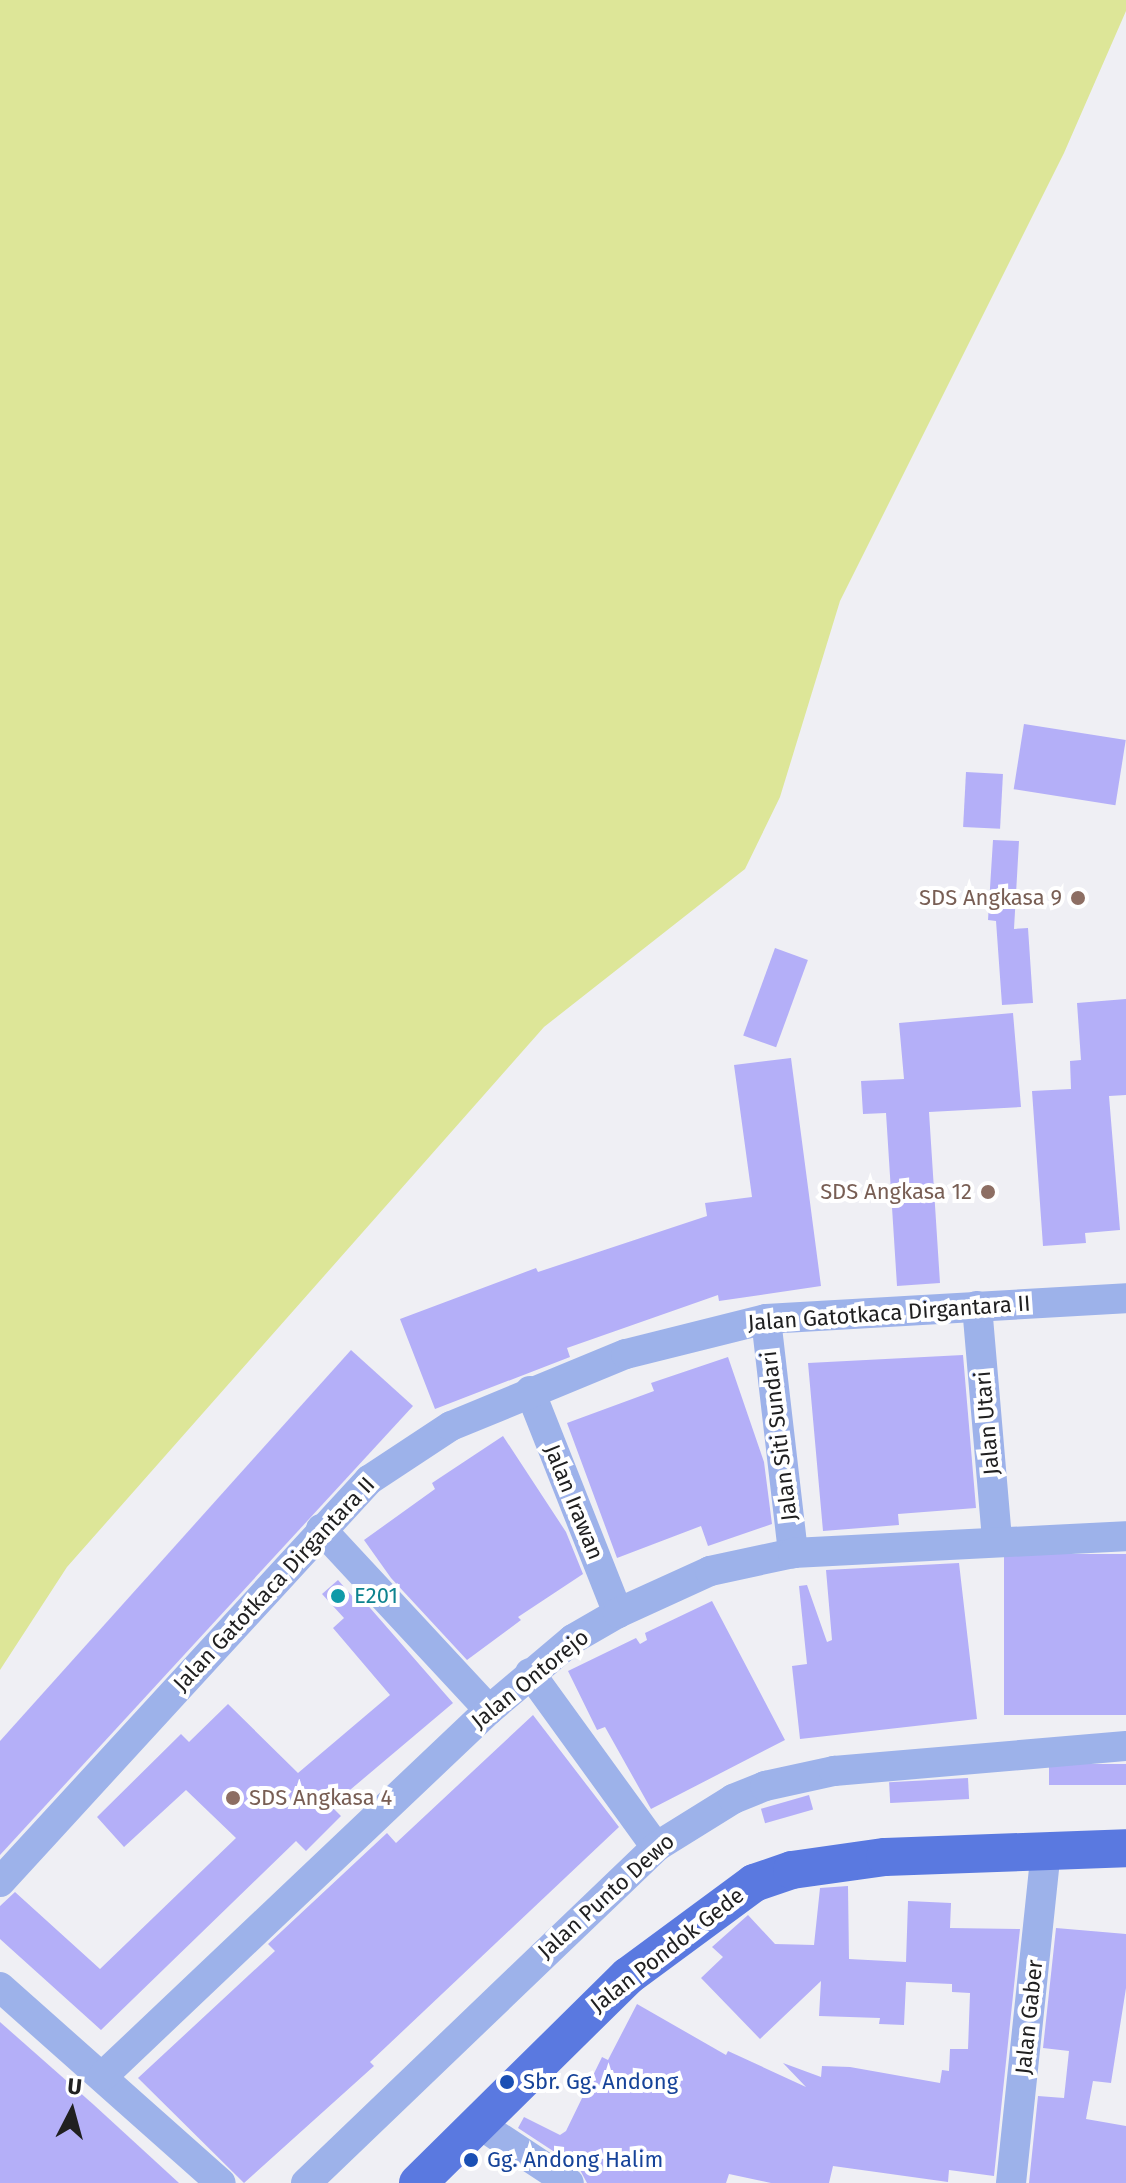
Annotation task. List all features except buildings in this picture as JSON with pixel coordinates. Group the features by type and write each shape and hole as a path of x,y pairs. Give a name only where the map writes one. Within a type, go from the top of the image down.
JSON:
{"main road":[{"name":"Jalan Pondok Gede","path":"418,2183 476,2122 628,1976 754,1883 838,1862 1126,1848"}],"street":[{"name":"Jalan Gatotkaca Dirgantara II","path":"0,1882 321,1529 369,1480 408,1451 530,1391 677,1337 766,1319 1126,1298"},
{"name":"Jalan Utari","path":"977,1306 997,1541"},
{"name":"Jalan Siti Sundari","path":"766,1319 793,1553"},
{"name":"Jalan Irawan","path":"530,1391 618,1613"},
{"path":"321,1529 489,1710"},
{"name":"Jalan Ontorejo","path":"104,2075 530,1673 618,1613 710,1571 793,1553 1126,1536"},
{"path":"530,1673 656,1847"},
{"name":"Jalan Punto Dewo","path":"306,2183 656,1847 733,1799 800,1777 1126,1746"},
{"name":"Jalan Gaber","path":"1011,2183 1046,1851"},
{"path":"0,1987 104,2075 221,2183"},
{"path":"476,2122 569,2183"}],"green space":[{"path":"0,0 1126,0 1126,11 1064,153 840,601 780,797 745,869 544,1027 67,1567 0,1670"}],"place":[{"name":"SDS Angkasa 9","path":"1078,898"},
{"name":"SDS Angkasa 12","path":"988,1192"},
{"name":"E201","path":"338,1596"},
{"name":"SDS Angkasa 4","path":"233,1798"},
{"name":"Sbr. Gg. Andong","path":"507,2082"},
{"name":"Gg. Andong Halim","path":"471,2160"}]}
